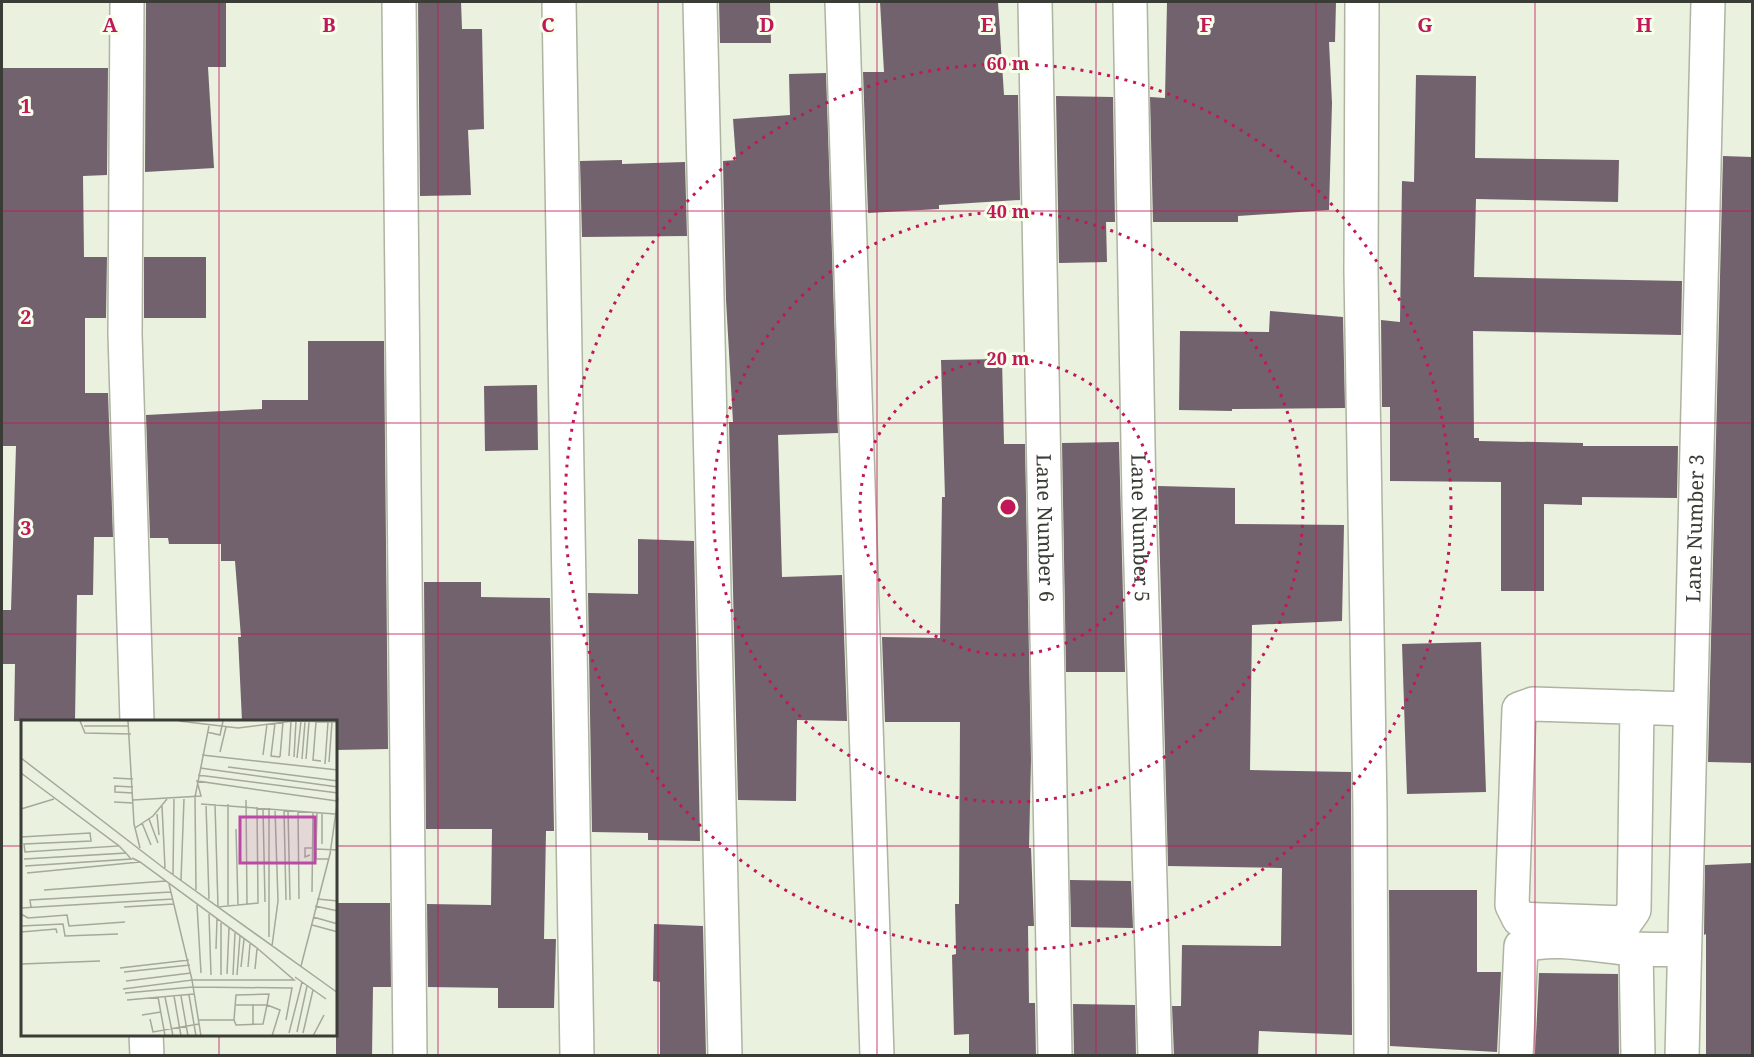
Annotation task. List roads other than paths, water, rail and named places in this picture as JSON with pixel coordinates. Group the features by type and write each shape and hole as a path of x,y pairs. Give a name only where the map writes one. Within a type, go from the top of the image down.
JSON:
{"street":[{"path":"127,2 125,334 137,720"},
{"path":"399,2 410,1056"},
{"path":"559,2 577,1056"},
{"path":"700,2 725,1056"},
{"path":"842,2 877,1056"},
{"name":"Lane Number 6","path":"1035,2 1055,1056"},
{"name":"Lane Number 5","path":"1130,2 1139,499 1155,1056"},
{"path":"1362,2 1361,272 1370,797 1371,1056"},
{"name":"Lane Number 3","path":"1682,1056 1708,2"},
{"path":"1637,707 1634,910 1625,923 1519,919 1512,906 1519,709 1533,704 1637,707 1689,709"},
{"path":"1516,1056 1521,946 1533,942 1579,943 1636,949 1683,950"},
{"path":"1636,949 1638,1056"},
{"path":"146,1036 147,1056"}]}
